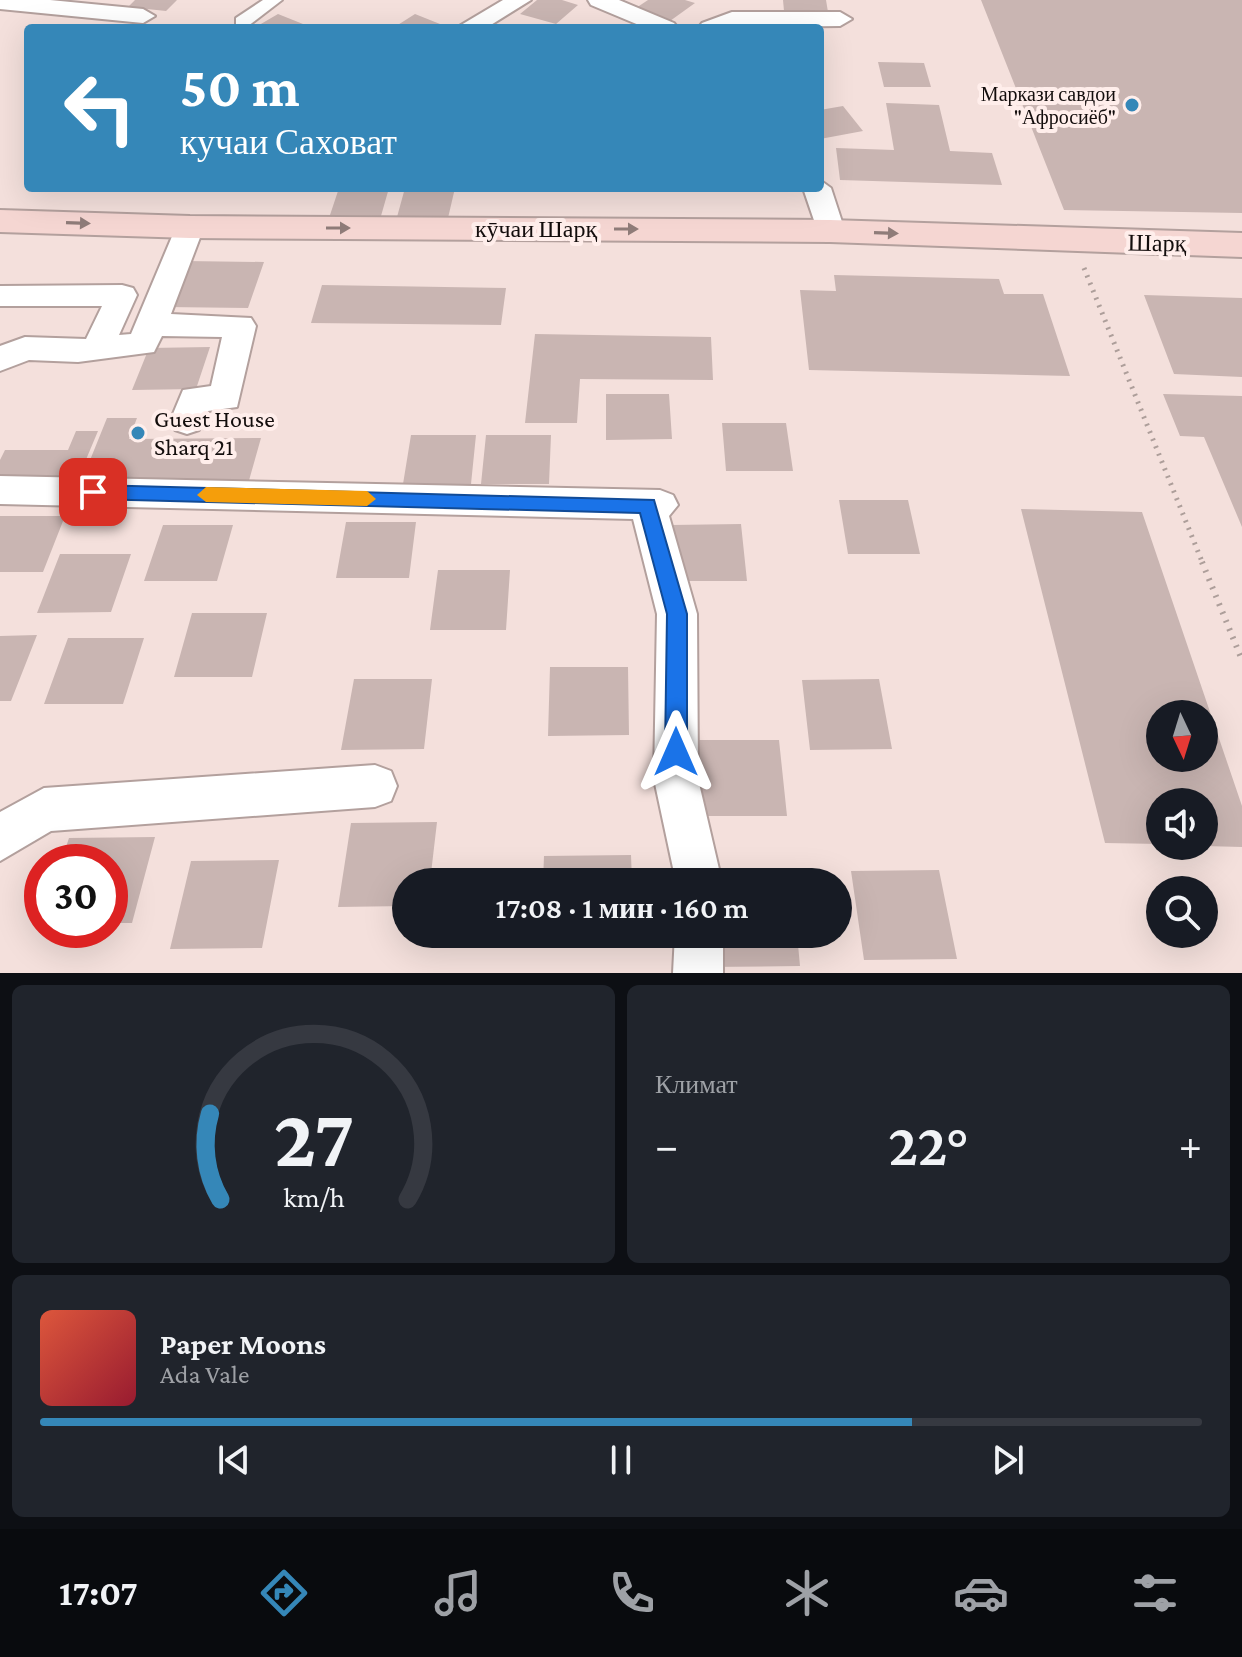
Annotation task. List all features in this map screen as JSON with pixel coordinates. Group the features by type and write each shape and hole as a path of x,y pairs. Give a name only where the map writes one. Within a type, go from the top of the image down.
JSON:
{"main road":[{"name":"кӯчаи Шарқ","path":"0,221 190,227 830,231 1073,241"},
{"name":"Шарқ","path":"1073,241 1242,245"}],"street":[{"path":"242,22 274,0"},
{"path":"475,24 520,0"},
{"path":"599,0 656,24"},
{"path":"0,2 143,16"},
{"path":"716,24 732,19 840,19"},
{"path":"818,192 830,231"},
{"path":"0,359 25,348 97,349 143,344 190,227"},
{"path":"0,296 122,295 97,349"},
{"path":"153,325 240,326 225,398 195,399 187,421"},
{"path":"0,490 654,505 677,614 676,779 696,868"},
{"path":"0,838 44,810 375,786"},
{"path":"698,973 699,948"}],"path":[{"path":"1073,241 1242,660"}],"building":[{"path":"135,0 177,0 166,11 128,7"},
{"path":"537,0 562,0 578,5 556,24 520,14"},
{"path":"648,0 695,3 670,21 636,8"},
{"path":"783,0 826,0 828,12 784,11"},
{"name":"Маркази савдои \"Афросиёб\"","path":"981,0 1242,0 1242,213 1064,210"},
{"path":"278,14 303,24 261,24"},
{"path":"415,14 440,24 399,24"},
{"path":"878,62 924,63 931,87 884,87"},
{"path":"886,103 939,105 950,151 992,153 1002,185 840,180 836,148 894,150"},
{"path":"843,106 863,131 824,138 824,109"},
{"path":"338,192 388,192 381,216 330,215"},
{"path":"404,192 454,192 448,218 397,217"},
{"path":"185,261 264,262 248,308 166,307"},
{"path":"834,275 999,279 1004,294 1043,294 1070,376 809,370 800,290 836,291"},
{"path":"322,285 506,288 501,325 311,323"},
{"path":"1144,295 1242,298 1242,377 1174,374"},
{"path":"535,334 711,337 713,380 580,379 577,423 525,423"},
{"path":"210,347 196,389 132,390 149,348"},
{"path":"606,394 669,394 672,439 606,440"},
{"path":"1163,394 1242,396 1242,527 1204,437 1180,436"},
{"path":"107,418 137,418 129,439 261,438 248,484 80,485"},
{"path":"722,423 786,423 793,471 726,471"},
{"path":"76,431 98,431 77,481 0,481 0,460 5,450 68,450"},
{"path":"411,435 476,435 471,484 403,484"},
{"path":"486,435 551,435 549,484 481,484"},
{"path":"839,500 908,500 920,554 848,554"},
{"path":"1021,509 1142,512 1206,700 1146,700 1146,772 1218,772 1218,735 1242,806 1242,847 1218,846 1218,788 1146,788 1146,844 1105,843"},
{"path":"0,516 65,516 43,572 0,572"},
{"path":"346,522 416,522 409,578 336,578"},
{"path":"741,524 747,581 674,581 671,525"},
{"path":"163,525 233,525 217,581 144,581"},
{"path":"60,554 131,554 111,612 37,613"},
{"path":"438,570 510,570 506,630 430,630"},
{"path":"192,613 267,613 252,677 174,677"},
{"path":"37,635 11,701 0,701 0,636"},
{"path":"68,638 144,638 123,704 44,704"},
{"path":"550,667 628,667 629,735 548,736"},
{"path":"354,679 432,679 424,749 341,750"},
{"path":"879,679 892,749 810,750 802,680"},
{"path":"698,740 779,740 787,816 702,816"},
{"path":"437,822 432,868 392,868 392,906 338,907 351,823"},
{"path":"155,837 132,923 128,923 128,844 67,844 69,838"},
{"path":"631,855 631,868 544,868 544,856"},
{"path":"279,860 262,948 170,949 191,861"},
{"path":"939,870 957,959 864,960 852,871"},
{"path":"707,948 798,948 800,966 708,967"}],"slow traffic":[{"path":"206,495 367,499"}],"place":[{"name":"Маркази савдои \"Афросиёб\"","path":"1132,105"},
{"name":"Guest House Sharq 21","path":"138,433"}],"route":[{"path":"93,492 648,505 677,614 676,752"}]}
